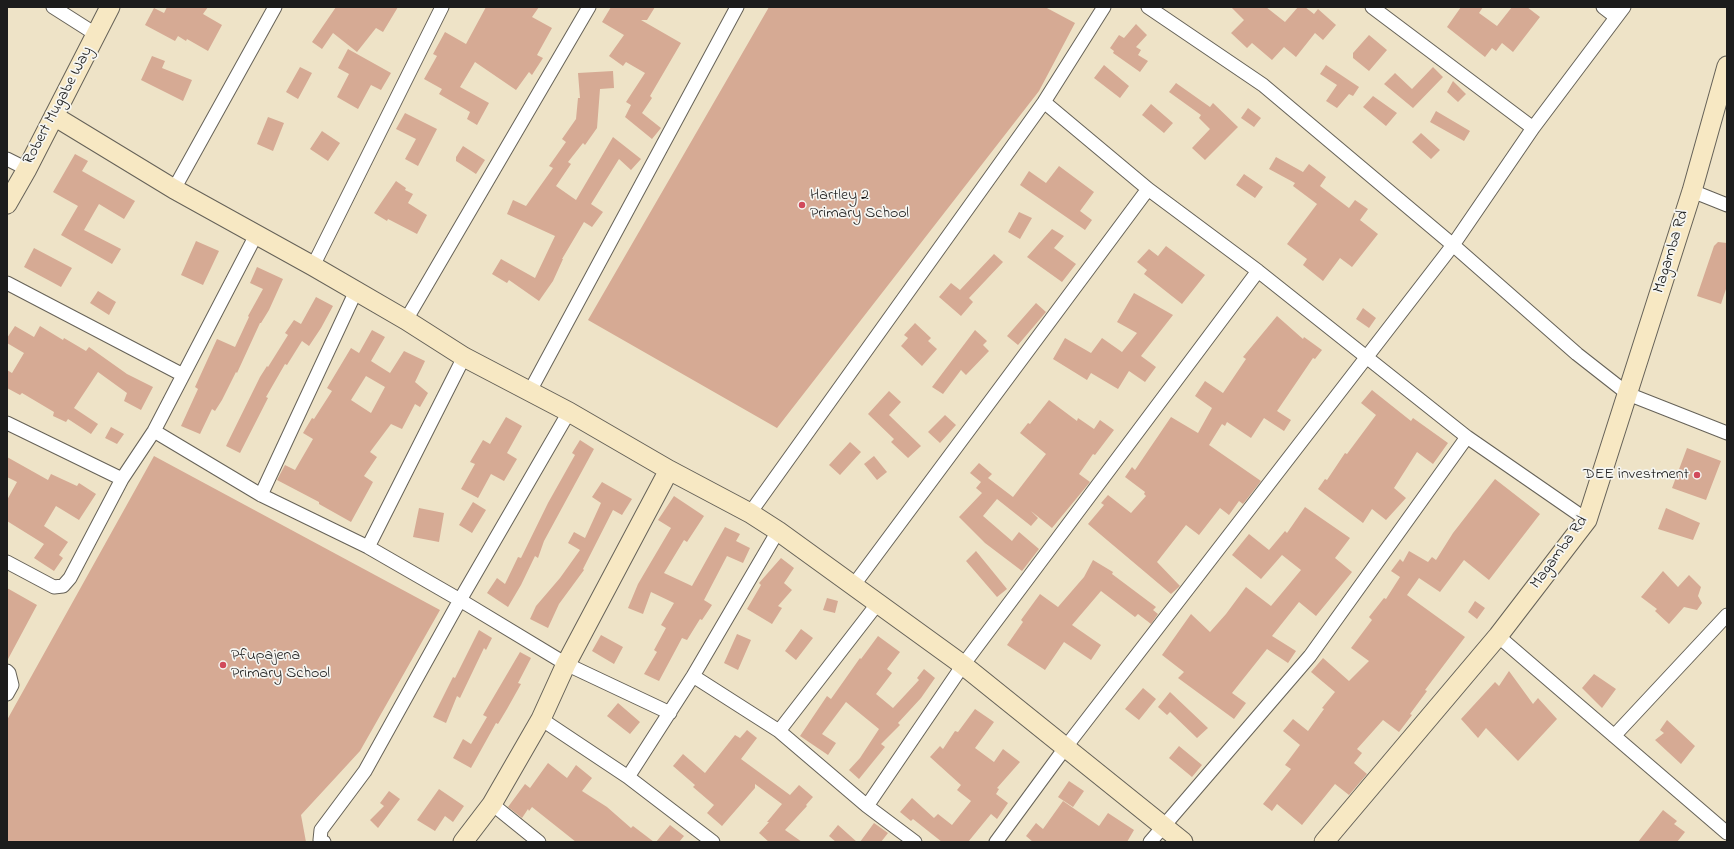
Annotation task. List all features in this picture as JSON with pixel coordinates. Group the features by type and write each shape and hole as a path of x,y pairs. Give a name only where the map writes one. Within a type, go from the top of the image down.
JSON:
{"street":[{"path":"53,7 97,35"},
{"name":"Robert Mugabe Way","path":"7,204 27,169 110,7"},
{"path":"174,189 275,7"},
{"path":"313,266 442,7"},
{"path":"406,320 589,7"},
{"path":"530,391 737,7"},
{"path":"750,513 1044,102 1104,7"},
{"path":"1148,7 1263,85 1453,245 1577,354 1628,394 1727,433"},
{"path":"1372,7 1532,128"},
{"path":"996,842 1065,748 1453,245 1532,128 1620,12 1603,7"},
{"name":"Magamba Rd","path":"1324,842 1498,636 1587,520 1692,191 1727,66"},
{"path":"1044,102 1148,189 1258,271 1467,437 1587,520"},
{"path":"54,116 174,189 313,266 406,320 464,357 569,412 670,470 750,513 778,531 963,665 1183,842"},
{"path":"7,159 27,169"},
{"path":"853,586 1148,189"},
{"path":"1692,191 1727,205"},
{"path":"7,562 54,587 63,586 70,578 122,479 154,431 256,235"},
{"path":"866,806 963,665 1258,271"},
{"path":"7,283 183,375"},
{"path":"261,495 356,291"},
{"path":"368,548 464,357"},
{"path":"324,842 320,840 320,830 365,771 460,600 569,412"},
{"path":"7,423 122,479"},
{"path":"154,431 261,495 368,548 460,600 566,664 670,713"},
{"path":"1150,842 1310,656 1467,437"},
{"path":"463,842 492,804 541,719 566,664 670,470"},
{"path":"628,777 693,676 778,531"},
{"path":"779,731 878,603"},
{"path":"1614,736 1727,614"},
{"path":"1498,636 1727,833"},
{"path":"7,671 9,673 12,685 7,694"},
{"path":"693,676 779,731 866,806 915,842"},
{"path":"541,719 628,777 713,842"},
{"path":"492,804 539,842"}],"building":[{"path":"167,7 208,7 203,14 222,25 208,51 187,39 186,41 178,36 175,41 145,25 154,8 164,13"},
{"path":"336,7 398,7 383,32 376,28 357,52 333,33 322,49 312,42"},
{"path":"486,7 539,7 532,17 552,28 537,55 543,58 532,75 529,72 516,90 475,62 460,87 489,103 477,125 467,119 470,112 439,94 442,89 424,79 437,56 433,54 445,32 466,44"},
{"path":"611,7 655,7 647,20 641,20 681,43 650,96 652,98 642,113 661,128 652,139 625,117 631,105 626,102 645,73 626,62 623,66 609,56 624,35 602,22"},
{"name":"Hartley 2 Primary School","path":"769,7 1045,7 1075,23 1039,91 777,428 588,320"},
{"path":"1231,7 1266,7 1285,22 1298,7 1305,7 1314,14 1318,9 1336,25 1323,40 1315,33 1296,57 1284,47 1272,60 1252,43 1247,48 1231,33 1244,20"},
{"path":"1461,7 1483,7 1479,13 1497,26 1512,7 1527,7 1540,17 1513,52 1502,43 1496,51 1492,48 1485,57 1447,27"},
{"path":"1136,24 1147,35 1136,47 1141,50 1138,55 1148,61 1140,72 1113,53 1114,51 1110,48 1119,35 1124,38"},
{"path":"1369,35 1387,50 1369,71 1353,58 1353,53"},
{"path":"348,49 391,73 381,90 371,85 358,109 337,97 349,74 338,68"},
{"path":"152,56 165,61 162,68 192,80 183,101 141,80"},
{"path":"1104,65 1129,86 1120,98 1094,78"},
{"path":"1326,65 1359,87 1353,96 1349,94 1337,108 1326,101 1337,85 1320,74"},
{"path":"300,67 312,73 298,99 286,92"},
{"path":"1433,67 1443,77 1413,108 1384,84 1395,73 1412,89"},
{"path":"613,71 614,88 600,89 597,128 585,145 583,143 568,162 571,164 556,186 576,200 613,137 641,159 631,170 619,159 591,204 603,212 592,227 584,222 562,259 553,281 539,301 509,280 507,283 492,274 501,259 535,278 555,236 507,214 513,200 526,206 553,168 549,166 566,142 562,139 576,119 578,98 580,98 578,73"},
{"path":"1453,81 1466,94 1458,102 1447,92"},
{"path":"1176,83 1210,107 1213,103 1238,127 1205,160 1192,148 1210,129 1199,118 1201,115 1169,92"},
{"path":"1373,96 1397,113 1386,126 1363,107"},
{"path":"1151,104 1173,123 1164,133 1142,115"},
{"path":"1248,108 1261,118 1254,127 1241,118"},
{"path":"1436,111 1470,131 1464,141 1430,122"},
{"path":"405,113 437,129 418,166 405,159 416,139 396,129"},
{"path":"268,117 284,123 273,151 257,144"},
{"path":"322,131 340,143 328,161 310,149"},
{"path":"1421,133 1440,150 1431,159 1412,142"},
{"path":"463,146 485,160 476,174 456,161 456,157"},
{"path":"75,154 88,161 82,171 135,201 124,219 99,204 84,230 121,249 112,264 61,235 78,206 53,192"},
{"path":"1276,157 1303,172 1309,164 1326,177 1320,186 1349,208 1355,200 1368,209 1360,220 1378,234 1352,267 1340,258 1323,281 1303,265 1307,259 1287,244 1317,204 1293,186 1295,183 1269,169"},
{"path":"1059,166 1094,192 1080,211 1092,220 1085,230 1020,185 1029,171 1046,183"},
{"path":"1244,174 1263,187 1255,198 1236,185"},
{"path":"396,181 406,188 405,190 413,194 408,203 427,215 417,234 388,219 387,221 374,213"},
{"path":"1019,212 1032,218 1020,239 1008,232"},
{"path":"1052,229 1064,236 1054,248 1076,264 1062,282 1027,257"},
{"path":"196,241 219,251 203,285 181,275"},
{"path":"1718,242 1727,243 1727,286 1721,304 1697,296 1714,246"},
{"path":"1166,246 1205,275 1182,304 1144,274 1147,270 1137,262 1149,249 1158,256"},
{"path":"34,248 72,268 61,287 24,267"},
{"path":"994,254 1003,262 969,298 973,302 961,316 939,297 951,283 960,290"},
{"path":"257,267 283,279 269,310 260,323 237,373 236,372 215,411 212,409 200,434 181,426 198,389 195,387 217,339 235,347 249,317 248,316 263,289 250,283"},
{"path":"98,291 116,302 109,315 90,303"},
{"path":"1134,293 1173,315 1141,356 1156,367 1145,382 1129,371 1118,389 1091,373 1087,380 1053,359 1065,338 1091,353 1102,338 1122,352 1137,333 1117,322"},
{"path":"316,297 333,306 321,328 309,346 302,341 287,365 285,364 266,397 268,398 240,453 226,446 260,377 288,335 285,333 294,320 301,324"},
{"path":"1036,303 1046,312 1018,345 1007,336"},
{"path":"1363,308 1376,318 1369,328 1356,319"},
{"path":"1277,316 1303,339 1304,337 1322,350 1315,359 1313,358 1277,411 1291,420 1284,431 1264,418 1251,438 1227,422 1225,426 1222,424 1209,445 1261,481 1243,504 1239,501 1229,515 1220,508 1199,535 1186,525 1157,562 1180,586 1171,594 1088,524 1104,505 1101,503 1108,495 1131,513 1146,496 1144,494 1145,492 1125,477 1132,467 1135,470 1171,417 1198,433 1212,408 1195,396 1205,381 1223,393 1246,359 1243,357"},
{"path":"915,323 931,338 928,341 937,349 922,366 901,346 908,338 904,335"},
{"path":"15,326 34,337 40,326 63,340 64,338 86,351 89,347 127,374 153,387 141,410 124,401 127,393 98,372 74,408 98,424 91,434 68,419 66,422 53,416 54,412 22,393 20,395 7,388 7,370 12,373 24,353 7,343 7,338"},
{"path":"372,330 385,337 371,361 390,373 404,351 425,361 415,382 428,393 420,407 415,404 402,429 391,424 370,452 377,457 364,476 373,482 351,522 319,504 319,502 277,480 285,465 295,470 313,439 303,433 332,391 327,388 351,348 359,353","holes":["366,376 385,387 371,413 351,400"]},
{"path":"975,330 987,341 983,345 989,351 966,375 961,370 943,394 932,387"},
{"path":"1372,390 1411,421 1413,418 1448,443 1433,464 1417,452 1394,488 1406,498 1386,520 1372,509 1363,523 1318,489 1325,479 1327,480 1345,453 1347,454 1376,415 1361,403"},
{"path":"889,391 901,402 889,415 921,446 908,458 891,442 894,439 868,414"},
{"path":"1049,400 1077,421 1078,418 1094,429 1100,420 1114,430 1095,455 1093,454 1079,474 1090,482 1052,528 1031,511 1038,518 1031,526 997,499 983,516 1012,541 1019,532 1039,549 1022,571 985,543 959,517 982,493 976,488 981,482 970,473 979,463 992,474 988,478 1013,497 1046,454 1020,433 1028,423 1030,424"},
{"path":"945,415 956,425 940,443 928,432"},
{"path":"506,417 522,426 507,453 517,459 504,481 491,474 478,498 461,489 475,464 470,462 483,440 490,444"},
{"path":"111,427 124,434 117,444 105,438"},
{"path":"580,440 594,449 544,541 538,558 535,556 508,607 487,593 497,578 505,584 518,557 521,558 548,503 575,455 572,453"},
{"path":"850,442 861,452 840,475 829,465"},
{"name":"DEE investment","path":"1687,448 1721,461 1706,500 1672,488"},
{"name":"Pfupajena Primary School","path":"154,456 440,610 360,751 301,815 306,842 7,842 7,720"},
{"path":"874,456 887,472 877,480 864,464"},
{"path":"7,457 48,480 51,474 77,486 79,483 96,494 79,520 56,506 44,526 68,542 59,555 63,558 54,571 34,558 44,544 7,521 7,500 17,482 7,477"},
{"path":"1495,479 1540,514 1489,580 1464,560 1440,592 1419,578 1407,595 1465,637 1425,690 1427,691 1399,732 1383,720 1357,749 1362,753 1354,763 1367,774 1349,795 1335,784 1302,825 1277,804 1272,811 1263,804 1291,769 1285,765 1300,745 1283,731 1293,719 1308,731 1324,709 1322,708 1335,692 1311,672 1323,658 1349,681 1369,661 1351,648 1372,620 1369,617 1384,598 1386,599 1400,577 1391,571 1400,559 1403,562 1409,551 1428,562 1432,557 1436,560 1453,533"},
{"path":"602,482 632,499 622,515 613,510 583,569 584,570 559,604 548,628 530,619 536,606 560,578 580,550 568,543 574,532 585,538 601,503 592,497"},
{"path":"674,496 704,516 687,542 684,540 664,573 692,586 725,527 740,534 736,541 750,548 743,563 727,556 704,600 712,605 702,620 700,619 687,640 682,638 659,681 644,674 657,652 654,650 666,628 661,625 674,603 651,592 643,614 628,608 638,584 671,528 658,520"},
{"path":"473,502 486,510 472,533 459,525"},
{"path":"1305,507 1350,538 1335,558 1352,572 1316,616 1299,602 1272,636 1296,651 1288,663 1267,649 1232,693 1246,703 1234,719 1178,678 1184,672 1162,655 1191,614 1210,632 1226,614 1246,587 1271,606 1301,570 1282,555 1261,579 1232,555 1249,534 1269,550 1285,531 1287,533"},
{"path":"419,508 444,513 439,542 413,537"},
{"path":"1666,508 1700,523 1693,540 1658,529"},
{"path":"976,551 1007,589 997,597 966,561"},
{"path":"781,558 794,568 784,583 792,590 778,606 782,608 772,624 747,609 761,585 759,583"},
{"path":"1093,560 1113,572 1112,574 1156,607 1153,610 1158,614 1151,624 1138,614 1135,617 1101,591 1072,625 1101,645 1091,660 1064,642 1045,670 1007,645 1023,622 1021,620 1040,594 1058,607 1084,577"},
{"path":"1663,571 1678,587 1689,575 1701,587 1698,596 1702,603 1697,610 1684,607 1669,624 1655,611 1657,609 1641,597"},
{"path":"7,588 37,605 7,661"},
{"path":"827,598 838,601 835,613 823,610"},
{"path":"1475,601 1485,608 1477,619 1468,612"},
{"path":"801,629 813,638 796,660 785,651"},
{"path":"479,630 492,638 486,650 484,648 460,698 457,696 446,723 433,717 453,677 455,678"},
{"path":"737,634 751,640 738,670 724,663"},
{"path":"601,635 623,647 614,664 592,651"},
{"path":"878,636 900,652 887,669 892,673 876,694 893,708 919,680 917,678 924,669 935,678 921,698 898,723 900,725 881,744 885,747 859,779 849,770 860,758 879,729 846,702 822,734 836,743 828,755 800,736 827,696 831,699 860,658 861,659"},
{"path":"520,652 531,658 518,683 521,684 498,724 496,723 471,768 453,758 463,739 471,744 487,717 483,715"},
{"path":"1509,671 1533,704 1538,698 1557,719 1518,761 1486,728 1478,738 1461,719 1495,682 1499,686"},
{"path":"1594,674 1616,689 1602,708 1582,688"},
{"path":"1143,688 1156,699 1139,720 1125,709"},
{"path":"1170,692 1208,728 1197,738 1170,712 1167,715 1158,707"},
{"path":"618,703 640,722 630,734 607,716"},
{"path":"975,709 994,722 975,748 994,762 1003,749 1020,762 997,788 999,789 996,794 1008,803 997,819 991,814 968,842 942,842 913,819 911,821 900,812 912,798 934,818 938,814 952,825 971,801 957,790 961,785 930,757 940,746 943,749 955,731 958,732"},
{"path":"1667,720 1695,746 1681,764 1655,740 1664,733 1660,730"},
{"path":"747,730 757,738 741,759 790,795 799,785 813,797 806,805 807,806 785,830 802,842 769,842 759,833 782,804 755,784 755,788 722,826 707,813 714,805 693,787 695,785 673,766 683,754 705,773 735,735 740,738"},
{"path":"1179,746 1202,765 1192,777 1169,758"},
{"path":"548,763 567,778 576,765 592,778 582,791 607,807 631,828 633,826 654,842 576,842 532,807 529,811 528,809 522,818 508,807 525,784 530,788"},
{"path":"1069,781 1084,791 1073,807 1058,797"},
{"path":"439,789 464,806 453,822 445,816 435,831 417,820"},
{"path":"389,791 400,799 378,828 370,820 384,806 380,803"},
{"path":"1063,801 1099,826 1108,813 1134,830 1127,842 1033,842 1026,836 1036,823 1043,829"},
{"path":"1663,810 1677,821 1674,824 1685,832 1677,842 1638,842"},
{"path":"874,823 888,833 881,842 860,842"},
{"path":"670,825 684,836 679,842 656,842"},
{"path":"838,825 857,842 836,842 829,836"}],"place":[{"name":"Hartley 2 Primary School","path":"802,205"},
{"name":"DEE investment","path":"1697,475"},
{"name":"Pfupajena Primary School","path":"223,665"}]}
